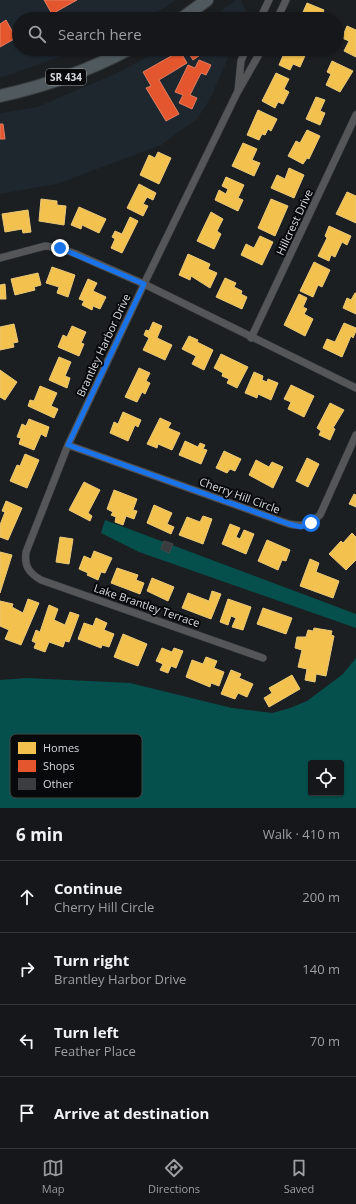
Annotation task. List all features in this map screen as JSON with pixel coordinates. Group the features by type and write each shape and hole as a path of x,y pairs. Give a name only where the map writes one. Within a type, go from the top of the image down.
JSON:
{"main road":[{"path":"191,12 207,0"},
{"name":"SR 434","path":"0,96 55,81 99,64 114,56"}],"street":[{"path":"263,12 269,0"},
{"path":"280,12 286,0"},
{"name":"Brantley Harbor Drive","path":"237,93 241,61 243,56"},
{"name":"Brantley Harbor Drive","path":"27,568 25,559 26,552 68,445 237,93 250,74 259,56"},
{"name":"Hillcrest Drive","path":"251,338 356,115"},
{"path":"0,258 45,246 60,248 144,284 251,338 355,384"},
{"name":"Cherry Hill Circle","path":"68,445 301,527 311,523 320,515 356,435"},
{"name":"Lake Brantley Terrace","path":"27,568 32,575 41,580 264,658"}],"shaded area":[{"path":"0,0 175,0 156,12 12,12 12,56 62,56 0,78"},
{"path":"236,0 241,0 246,12 220,12"},
{"path":"150,56 229,56 210,99 197,119 161,145 57,184 0,194 0,113 37,107 115,74"},
{"path":"105,520 356,614 356,628 139,552 101,533"},
{"path":"356,658 356,808 0,808 0,680 27,678 130,683 232,708 272,713 307,701 343,674"}],"building: Homes":[{"path":"307,3 324,10 323,12 303,12"},
{"path":"347,26 356,30 356,57 344,51 349,41 344,39 344,33"},
{"path":"283,56 305,56 300,67 293,64 290,70 279,65"},
{"path":"332,61 353,71 340,92 326,85 331,74 327,72"},
{"path":"276,73 289,79 284,89 289,92 283,104 278,102 275,108 262,101"},
{"path":"316,97 325,100 320,111 325,113 320,125 306,119"},
{"path":"258,110 277,119 271,131 268,129 265,135 262,134 259,140 247,135"},
{"path":"307,130 320,136 309,159 307,158 303,164 288,156 296,141 300,143"},
{"path":"243,143 257,149 252,160 260,163 254,176 232,166"},
{"path":"158,152 171,158 159,184 140,175 149,155 155,158"},
{"path":"289,168 304,175 294,198 271,188 277,175 285,179"},
{"path":"226,177 244,185 238,198 243,200 238,211 215,200 219,190 226,194 228,189 222,186"},
{"path":"139,184 156,193 153,200 147,197 143,204 148,206 143,216 127,208"},
{"path":"347,192 356,196 356,223 336,214"},
{"path":"41,199 57,201 57,205 66,206 64,225 39,221"},
{"path":"271,199 288,206 275,236 258,228"},
{"path":"79,207 106,219 99,233 82,225 81,229 71,225"},
{"path":"28,210 31,232 23,233 22,229 5,232 2,214"},
{"path":"211,212 223,219 217,231 221,234 214,249 197,241"},
{"path":"130,217 138,221 122,253 111,248 115,239 112,237 115,231 122,234"},
{"path":"329,226 351,236 347,245 342,242 335,257 331,255 329,261 318,256 327,238 325,236"},
{"path":"260,236 273,242 262,265 241,255 246,244 254,248"},
{"path":"188,254 210,264 208,269 217,273 210,288 191,276 190,280 179,275"},
{"path":"314,262 330,270 322,287 318,285 313,297 300,291"},
{"path":"52,267 75,275 68,297 57,293 59,287 46,283"},
{"path":"38,273 41,285 34,287 35,290 15,295 11,279"},
{"path":"225,278 236,283 234,287 242,291 241,294 247,297 242,309 216,297"},
{"path":"88,279 97,283 93,291 106,297 100,309 93,306 92,310 82,305 84,301 79,299"},
{"path":"5,284 6,299 0,299 0,285"},
{"path":"355,293 356,314 343,308 347,298 351,300"},
{"path":"299,294 307,298 303,307 307,309 304,314 313,319 305,336 284,325"},
{"path":"153,322 162,326 157,338 172,345 165,360 143,350 149,338 144,335 146,330 149,331"},
{"path":"344,323 356,328 356,331 353,338 351,336 342,357 323,348 327,339 335,342"},
{"path":"14,324 18,342 13,343 14,347 0,350 0,327"},
{"path":"72,326 86,332 81,343 84,344 79,356 58,347 63,335 67,337"},
{"path":"189,336 213,350 204,370 192,364 196,356 182,349"},
{"path":"221,354 248,367 237,388 227,383 229,379 222,376 223,373 214,368"},
{"path":"59,357 71,362 65,376 70,378 67,388 49,380"},
{"path":"139,368 150,373 146,381 150,383 145,394 142,392 137,402 125,397"},
{"path":"0,370 17,382 5,400 0,397"},
{"path":"254,372 263,376 262,380 267,382 268,379 278,383 271,400 258,394 257,398 245,393"},
{"path":"291,385 314,396 304,417 288,409 291,402 284,399"},
{"path":"40,386 57,393 51,406 58,409 54,418 28,406 30,400 34,401"},
{"path":"330,403 344,410 333,428 335,429 330,440 319,435 321,431 317,428"},
{"path":"123,412 141,420 138,427 135,425 128,441 110,433 114,422 118,424"},
{"path":"160,418 171,423 168,428 180,433 172,450 158,444 157,448 147,444"},
{"path":"29,419 49,427 46,437 41,434 34,450 19,444 21,438 17,437 22,424 26,426"},
{"path":"185,441 198,447 200,443 205,445 203,449 207,450 201,464 179,455"},
{"path":"224,451 241,459 235,471 230,469 227,473 216,468"},
{"path":"25,454 39,460 27,488 10,481 17,465 20,466"},
{"path":"307,458 319,464 308,487 296,481"},
{"path":"256,460 269,467 272,462 283,467 273,488 249,475"},
{"path":"84,482 100,490 88,513 92,516 90,521 69,510"},
{"path":"114,490 137,499 133,510 137,511 134,519 126,516 123,525 115,522 116,517 111,515 113,512 107,509"},
{"path":"354,494 356,495 356,507 349,504"},
{"path":"6,501 22,508 8,540 0,537 0,525 5,512 2,511"},
{"path":"154,505 172,513 167,524 174,527 171,534 147,523"},
{"path":"203,516 212,519 203,544 179,535 187,517 200,522"},
{"path":"230,524 240,528 236,537 240,539 244,530 254,534 246,554 222,544"},
{"path":"352,533 356,537 356,560 346,570 329,554 341,541 343,543"},
{"path":"60,537 73,539 69,564 56,562"},
{"path":"267,540 290,550 286,561 282,560 278,570 258,561"},
{"path":"94,551 112,558 105,573 101,572 98,580 79,569 84,556 91,559"},
{"path":"0,552 12,555 0,593"},
{"path":"310,559 319,563 316,572 339,581 333,598 300,586"},
{"path":"117,568 138,575 136,580 144,583 140,594 111,583"},
{"path":"152,578 174,587 168,601 147,591"},
{"path":"212,591 221,594 211,619 182,608 188,593 209,601"},
{"path":"28,599 39,603 21,645 5,639 9,630 0,626 0,601 13,604 12,607 23,613"},
{"path":"228,599 251,607 243,630 232,627 236,618 231,616 228,625 220,622"},
{"path":"49,605 58,609 54,620 65,625 70,612 79,615 69,642 65,641 63,647 49,642 45,652 34,648 36,643 32,641 36,630 40,632"},
{"path":"263,608 292,618 286,634 257,624"},
{"path":"96,618 107,623 104,630 114,634 109,647 102,645 101,648 78,639 84,623 93,626"},
{"path":"314,628 332,631 331,635 334,636 326,676 316,674 315,682 305,680 307,669 298,667 302,650 295,648 297,637 306,637 308,630 313,631"},
{"path":"123,634 147,644 138,666 114,657"},
{"path":"162,648 172,652 174,648 183,651 176,668 171,666 168,673 160,670 163,664 156,661"},
{"path":"206,657 217,661 214,668 224,672 219,686 211,683 210,687 186,677 192,660 203,664"},
{"path":"231,670 241,674 239,678 253,684 247,697 238,693 235,699 221,694"},
{"path":"292,675 300,689 269,707 264,698 272,693 269,688"}],"building: Shops":[{"path":"44,0 77,0 56,12 51,12"},
{"path":"6,20 12,31 12,40 0,47 0,24"},
{"path":"171,56 183,56 187,63 159,80 179,114 166,121 146,88 151,86 143,72"},
{"path":"190,56 199,56 193,60"},
{"path":"199,60 211,65 206,75 201,73 190,95 197,98 192,109 179,103 183,95 175,92 188,65 195,68"},
{"path":"0,124 3,124 5,139 0,139"}],"building: Other":[{"path":"164,541 173,544 169,553 161,549"}],"route":[{"path":"60,248 144,284 68,445 289,524 301,527 311,523"}]}
